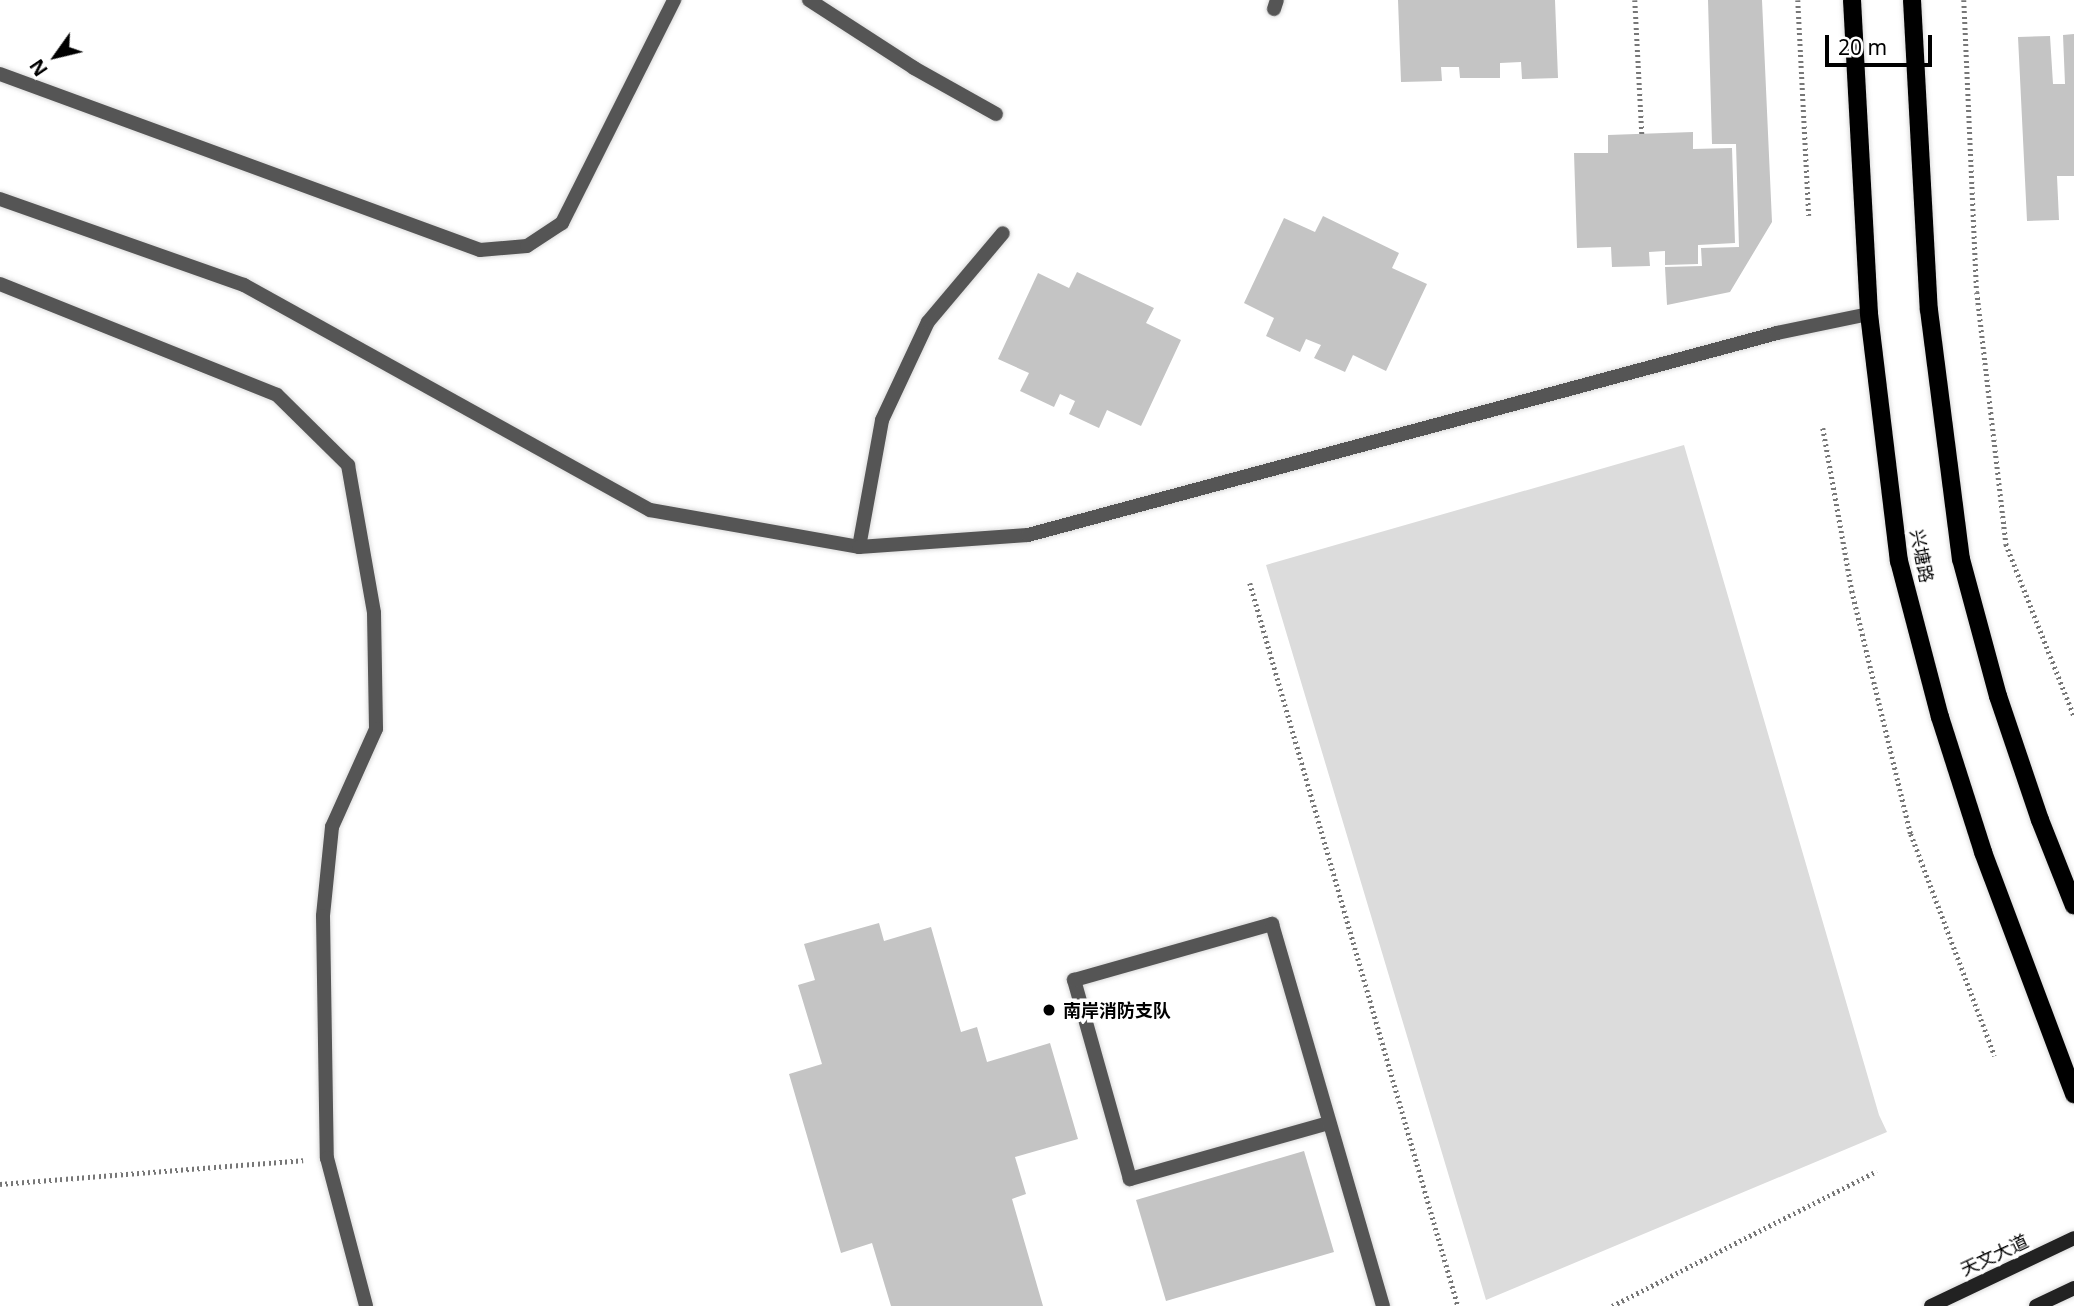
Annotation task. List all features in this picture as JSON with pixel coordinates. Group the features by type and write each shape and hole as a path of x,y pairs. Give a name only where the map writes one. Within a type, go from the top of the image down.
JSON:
{"main road":[{"name":"兴塘路","path":"1852,0 1869,314 1899,561 1926,665 1983,852 2074,1094"},
{"path":"1912,0 1928,310 1961,559 1998,696 2040,820 2074,906"},
{"name":"天文大道","path":"1931,1306 2074,1238"},
{"path":"2036,1306 2074,1287"}],"street":[{"path":"0,74 480,250 527,246 562,223 674,0"},
{"path":"809,0 914,68 996,114"},
{"path":"0,199 244,285 650,510 859,547 1028,535 1777,333 1869,314"},
{"path":"859,547 882,420 928,323 1003,233"},
{"path":"0,284 277,396 348,465 374,614 376,729 332,827 323,916 327,1158 366,1306"},
{"path":"1329,1123 1130,1179 1074,981 1272,925 1383,1306"}],"path":[{"path":"1635,0 1642,134"},
{"path":"1798,0 1809,216"},
{"path":"1964,0 1977,292 2007,544 2074,716"},
{"path":"1823,428 1852,591 1911,834 1995,1056"},
{"path":"1250,583 1458,1306"},
{"path":"0,1184 327,1158"},
{"path":"1612,1306 1877,1171"}],"shaded area":[{"path":"1684,445 1879,1115 1887,1132 1486,1300 1266,565"}],"building":[{"path":"1398,0 1555,0 1558,78 1522,79 1521,62 1500,63 1500,78 1460,78 1459,67 1441,67 1442,81 1401,82"},
{"path":"1708,0 1762,0 1772,222 1730,292 1667,305 1665,267 1702,266 1701,248 1739,247 1736,144 1712,144"},
{"path":"2074,34 2074,176 2057,176 2059,220 2027,221 2018,37 2050,36 2053,84 2065,84 2063,35"},
{"path":"1693,132 1693,149 1732,148 1735,243 1698,245 1698,264 1665,265 1665,251 1649,252 1650,266 1612,267 1611,247 1577,248 1574,153 1608,153 1608,135"},
{"path":"1323,216 1399,253 1392,268 1427,284 1386,371 1353,355 1345,372 1314,358 1321,345 1306,339 1300,352 1266,336 1274,318 1244,303 1284,218 1315,232"},
{"path":"1077,272 1154,308 1146,323 1181,340 1141,426 1107,410 1099,428 1069,414 1075,401 1060,394 1054,407 1020,391 1029,373 998,359 1038,273 1069,288"},
{"path":"879,923 884,941 931,927 961,1032 977,1027 987,1062 1050,1043 1078,1139 1015,1157 1026,1194 1012,1199 1043,1306 891,1306 872,1243 841,1253 789,1074 822,1064 798,985 815,980 804,944"},
{"path":"1304,1151 1334,1252 1166,1301 1136,1200"}],"place":[{"name":"南岸消防支队","path":"1049,1010"}]}
